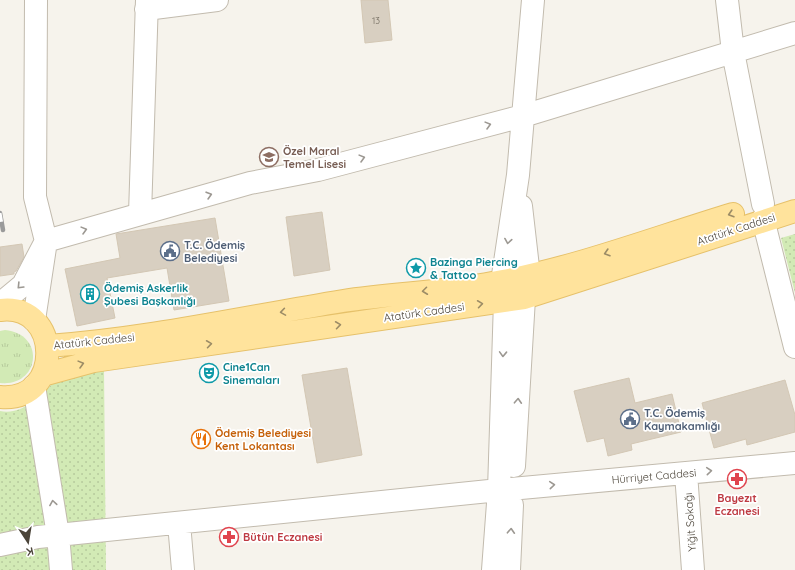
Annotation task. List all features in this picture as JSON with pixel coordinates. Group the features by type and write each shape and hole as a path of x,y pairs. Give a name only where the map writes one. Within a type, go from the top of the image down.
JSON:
{"main road":[{"name":"Atatürk Caddesi","path":"0,397 7,398 21,394 38,381 94,361 510,293 763,212 795,195"},
{"name":"Atatürk Caddesi","path":"48,346 92,343 133,337 343,301 510,293 529,276 763,212 795,210"},
{"path":"0,310 7,309 21,312 34,320 43,332 48,346 48,361 38,381"}],"street":[{"path":"34,320 46,241 35,197 36,0"},
{"path":"140,214 146,5 217,0"},
{"path":"509,570 506,489 510,293 518,175 533,0"},
{"path":"727,0 733,52 763,212 795,347"},
{"path":"0,304 23,285 46,241 250,183 318,170 523,116 795,33"},
{"path":"518,175 529,276"},
{"path":"38,381 58,535 61,570"},
{"name":"Hürriyet Caddesi","path":"0,545 38,537 506,489 795,463"},
{"name":"Yiğit Sokağı","path":"686,473 693,570"},
{"path":"493,570 506,489"},
{"path":"179,523 183,570"}],"green space":[{"path":"795,234 795,293 781,238"},
{"path":"5,330 18,334 27,341 32,350 33,360 30,369 23,377 13,382 0,383 0,331"},
{"path":"104,369 106,570 0,570 0,411 9,412 26,406 41,395 59,376"}],"building":[{"path":"361,0 388,0 392,40 365,43"},
{"path":"322,212 330,270 294,276 286,217"},
{"name":"T.C. Ödemiş Belediyesi","path":"215,218 229,301 174,310 167,268 107,278 115,318 77,326 65,269 120,258 116,234"},
{"path":"22,244 24,257 14,274 0,276 0,247"},
{"path":"347,368 362,455 317,463 302,375"},
{"name":"T.C. Ödemiş Kaymakamlığı","path":"629,378 635,403 672,394 681,432 631,444 632,450 608,456 604,438 587,442 574,391"},
{"path":"785,380 795,415 795,432 747,445 746,439 714,448 702,403"}],"railway":[{"path":"0,213 3,230"}],"place":[{"name":"Özel Maral Temel Lisesi","path":"269,157"},
{"name":"T.C. Ödemiş Belediyesi","path":"170,251"},
{"name":"Bazinga Piercing & Tattoo","path":"416,268"},
{"name":"Ödemiş Askerlik Şubesi Başkanlığı","path":"90,294"},
{"name":"Cine1Can Sinemaları","path":"209,373"},
{"name":"T.C. Ödemiş Kaymakamlığı","path":"630,419"},
{"name":"Ödemiş Belediyesi Kent Lokantası","path":"201,439"},
{"name":"Bayezıt Eczanesi","path":"737,479"},
{"name":"Bütün Eczanesi","path":"229,537"}]}
